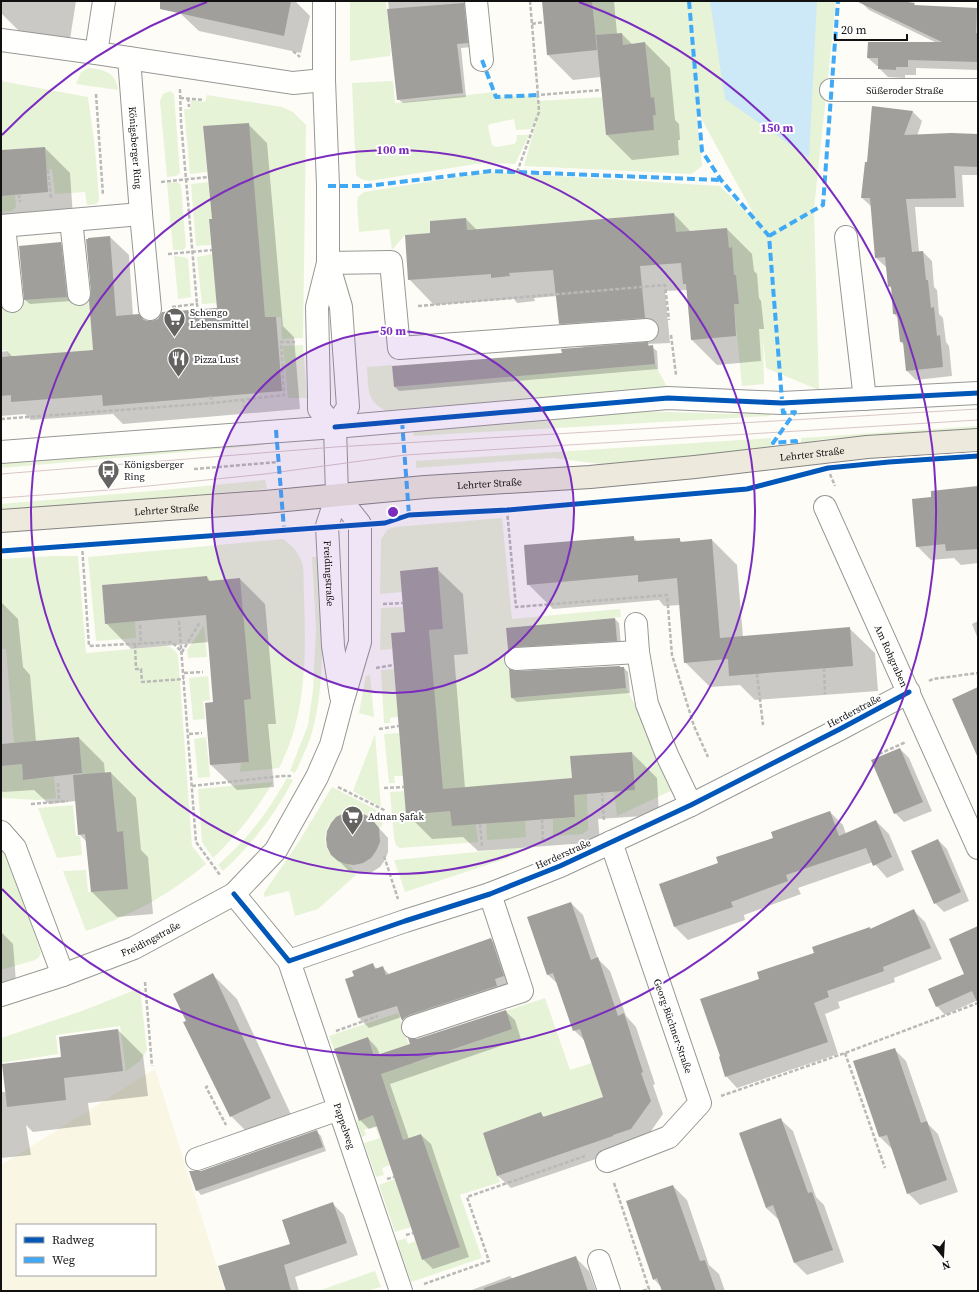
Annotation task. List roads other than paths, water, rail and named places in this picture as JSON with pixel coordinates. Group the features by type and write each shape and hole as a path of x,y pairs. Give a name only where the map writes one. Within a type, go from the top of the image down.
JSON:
{"main road":[{"name":"Lehrter Straße","path":"1,521 265,502 425,487 590,477 695,467 867,447 978,440"}],"street":[{"path":"96,53 104,1"},
{"path":"324,1 324,80 328,186 328,263 317,307 319,410 335,427 337,495"},
{"path":"476,1 482,60"},
{"path":"1,40 294,83 324,80"},
{"name":"Königsberger Ring","path":"129,58 140,214 150,309"},
{"name":"Süßeroder Straße","path":"831,90 978,90"},
{"path":"12,301 3,226 140,214"},
{"path":"71,220 79,294"},
{"path":"846,237 865,399"},
{"path":"328,263 391,262 399,348 648,330"},
{"path":"1,452 335,427 668,398 782,403 978,393"},
{"name":"Freidingstraße","path":"337,495 327,526 333,646 342,703"},
{"name":"Freidingstraße","path":"1,995 63,975 134,948 234,894 276,850 317,777 331,745 360,642 360,524 337,495"},
{"name":"Am Rohgraben","path":"825,507 978,848"},
{"path":"636,624 638,652 647,704 667,755 691,805"},
{"path":"516,659 638,652"},
{"name":"Herderstraße","path":"289,961 405,921 490,894 560,866 691,805 909,692"},
{"path":"1,832 15,848 63,975"},
{"name":"Georg-Büchner-Straße","path":"607,1161 669,1137 700,1103 611,842"},
{"path":"234,894 289,961"},
{"path":"413,1027 522,991 490,894"},
{"name":"Pappelweg","path":"289,961 339,1109 409,1289"},
{"path":"197,1159 339,1109"},
{"path":"599,1260 609,1291"}],"water":[{"path":"710,1 817,1 809,158 725,99"}],"tram line":[{"path":"1,474 335,447 978,409"},
{"path":"1,498 109,490 265,474 405,455 978,420"}],"place":[{"name":"Schengo Lebensmittel","path":"175,338"},
{"name":"Pizza Lust","path":"179,378"},
{"name":"Königsberger Ring","path":"109,490"},
{"name":"Adnan Şafak","path":"353,836"}]}
